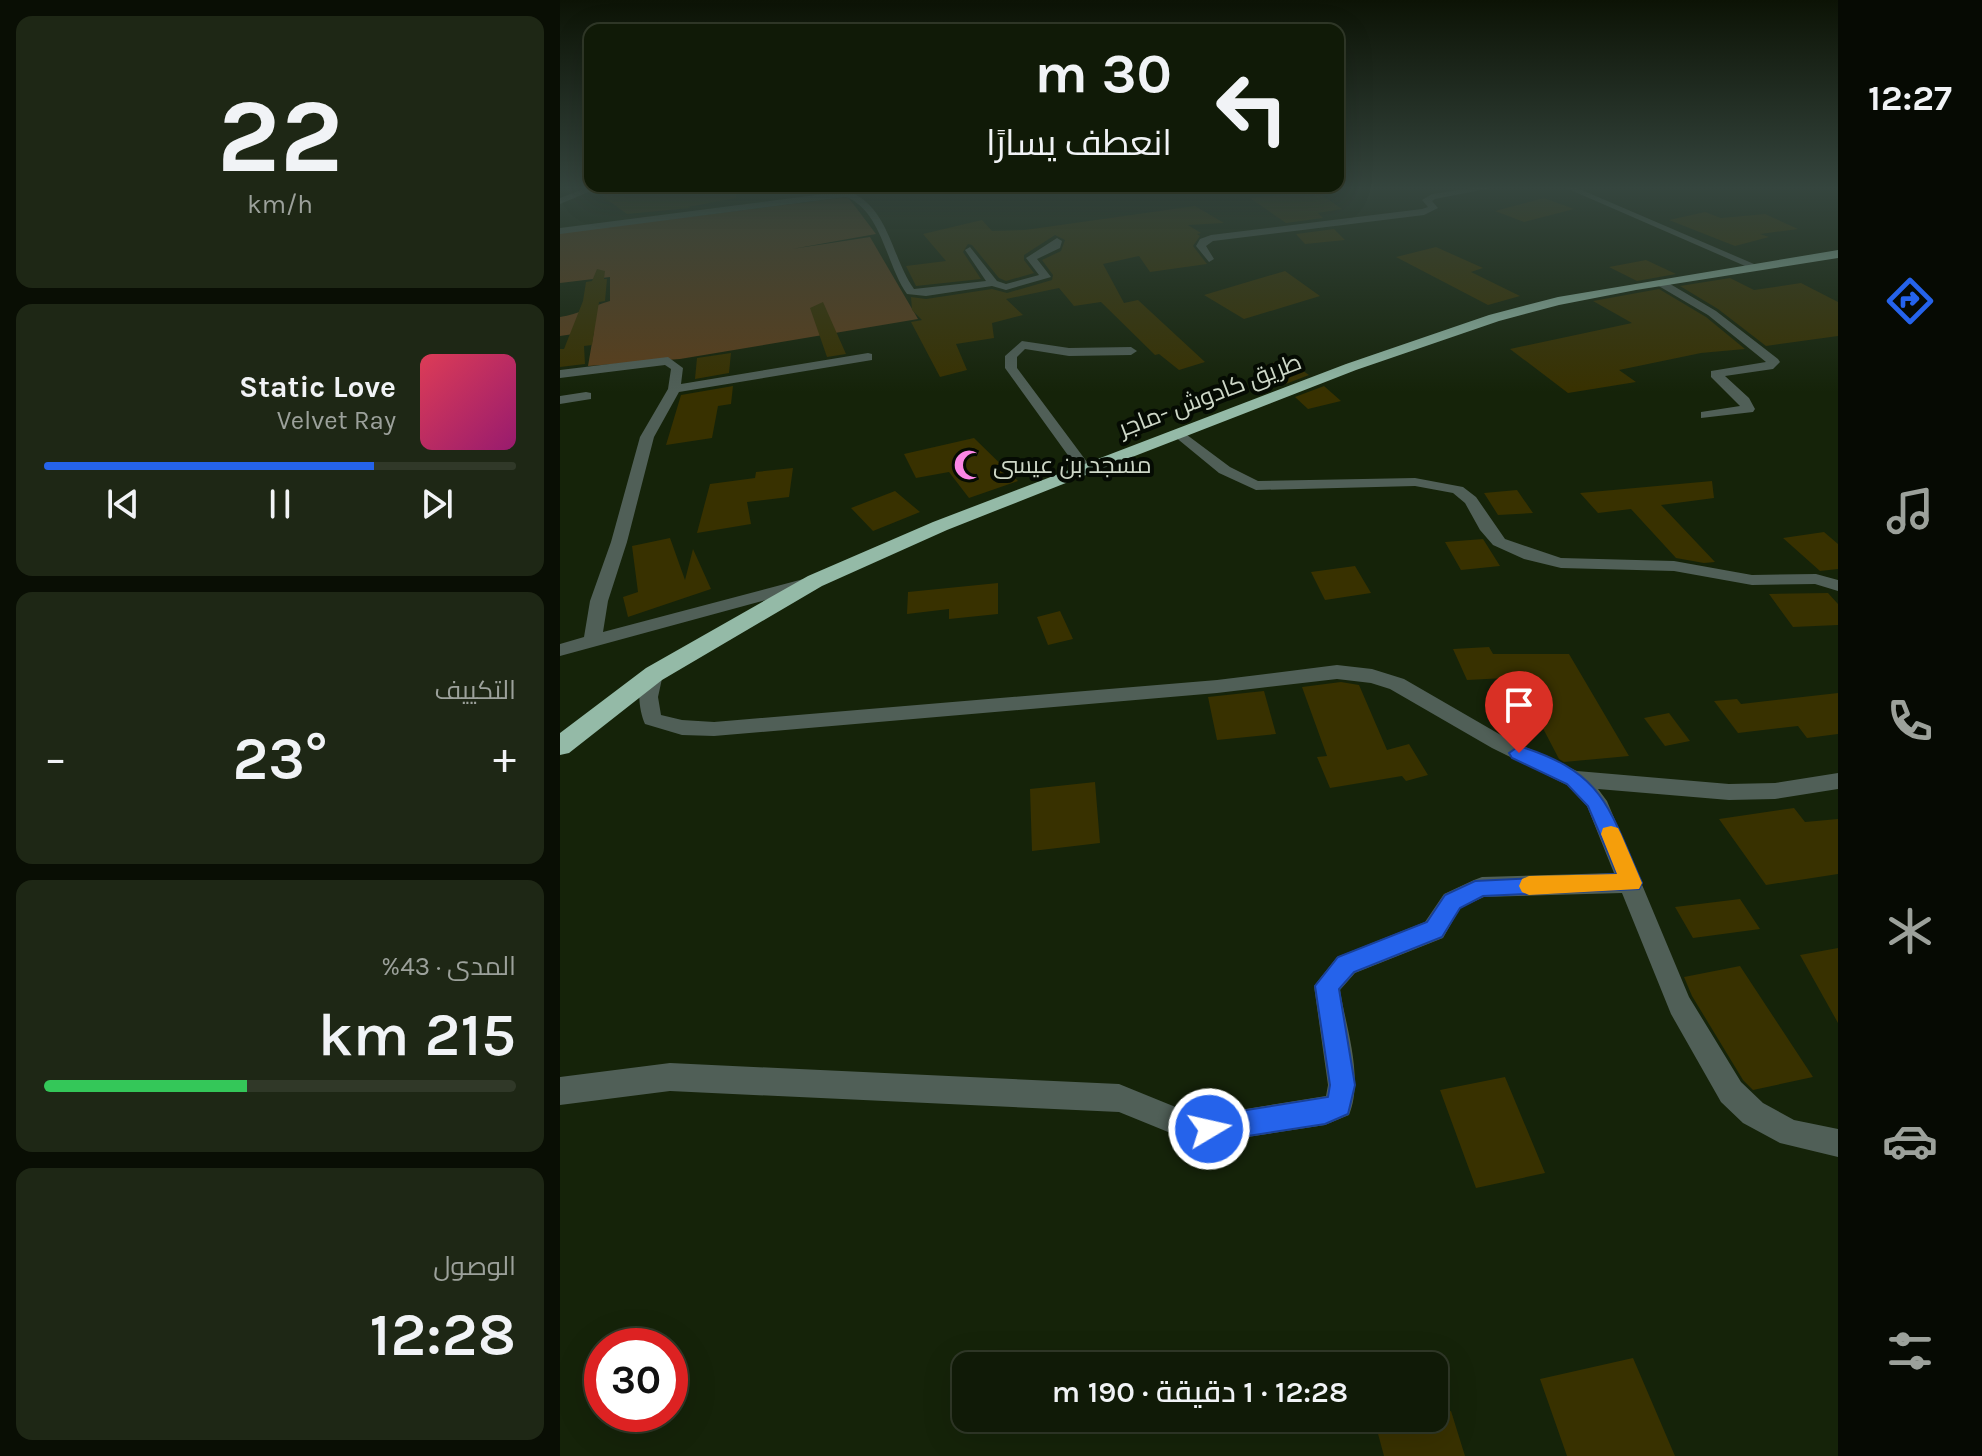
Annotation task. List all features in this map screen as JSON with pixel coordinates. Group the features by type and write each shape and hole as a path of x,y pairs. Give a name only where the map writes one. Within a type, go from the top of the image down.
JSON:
{"highway":[{"name":"طريق كادوش -ماجر","path":"560,746 654,674 815,581 940,526 1085,469 1351,367 1494,318 1558,301 1826,256"}],"street":[{"path":"894,256 911,292 926,293 993,283 1006,287 1046,277 1031,258 1035,256"},
{"path":"974,256 993,283"},
{"path":"1730,256 1756,267"},
{"path":"1661,283 1712,313 1774,362 1769,366 1715,374 1744,401 1748,409 1706,415"},
{"path":"1085,469 1011,368 1011,356 1022,345 1069,352 1131,351"},
{"path":"674,389 868,357"},
{"path":"560,374 668,361 677,368 674,389 647,437 619,542 599,601 593,640"},
{"path":"560,400 586,396"},
{"path":"1179,433 1221,469 1237,480 1256,486 1415,482 1458,490 1471,500 1488,530 1499,542 1561,563 1674,566 1752,580 1805,578 1838,586"},
{"path":"560,650 815,581"},
{"path":"654,674 648,697 652,719 665,725 702,728 892,717 1353,673 1397,684 1499,743 1574,779 1596,801 1680,1005 1731,1092 1753,1113 1790,1133 1838,1143"},
{"path":"1574,779 1729,792 1775,791 1838,781"},
{"path":"560,1091 670,1077 1119,1098 1178,1122 1209,1129 1325,1111 1339,1105 1342,1085 1327,986 1346,965 1402,940 1434,930 1452,901 1482,887 1632,883"}],"shaded area":[{"path":"560,256 881,256 918,319 680,359 588,366 594,331 560,336 560,317 610,301 610,277 560,283"}],"building":[{"path":"942,256 966,256 981,279 916,286 906,266 946,261"},
{"path":"981,256 1024,256 1034,273 1006,281 999,278"},
{"path":"1051,256 1201,256 1207,264 1150,272 1139,256 1103,264 1124,303 1138,300 1205,362 1179,370 1159,354 1155,355 1101,302 1074,306 1059,288 1006,299 1023,315 992,323 994,338 956,344 967,370 940,377 911,322 922,320 912,310 911,297 926,299 992,289 1007,293 1052,280 1053,275 1042,260"},
{"path":"1456,256 1483,268 1471,272 1520,296 1488,305 1396,257"},
{"path":"1646,260 1676,274 1637,281 1609,267"},
{"path":"597,269 605,271 604,279 607,279 605,301 599,302 592,345 584,346 585,364 560,367 560,349 564,349 583,301 586,282 592,281"},
{"path":"1285,271 1320,296 1244,319 1204,295"},
{"path":"1730,278 1754,290 1801,283 1838,302 1838,336 1766,346 1718,309 1680,286"},
{"path":"1659,289 1706,317 1745,349 1701,353 1619,370 1636,382 1568,393 1510,349 1632,323 1593,301"},
{"path":"823,302 846,354 827,357 810,308"},
{"path":"731,353 729,373 695,379 697,358"},
{"path":"1286,359 1309,375 1283,385 1263,366"},
{"path":"733,386 731,404 718,406 712,438 666,445 681,395"},
{"path":"1324,386 1341,401 1308,409 1295,397"},
{"path":"974,438 1018,481 969,498 949,472 916,478 904,454"},
{"path":"793,468 789,497 747,502 751,524 697,533 710,484 755,478 756,472"},
{"path":"1712,481 1714,498 1661,505 1715,562 1704,563 1676,558 1631,509 1598,513 1580,493"},
{"path":"1517,490 1533,513 1498,515 1484,493"},
{"path":"895,491 920,512 873,531 851,508"},
{"path":"1824,532 1838,544 1838,569 1820,571 1783,538"},
{"path":"670,538 685,580 693,549 711,589 628,617 623,597 638,592 632,546"},
{"path":"1483,539 1500,566 1461,570 1445,542"},
{"path":"1355,566 1371,593 1325,600 1311,572"},
{"path":"998,583 998,614 949,619 949,609 907,614 908,592"},
{"path":"1828,593 1838,604 1838,625 1793,627 1769,594"},
{"path":"1060,611 1073,639 1048,645 1037,617"},
{"path":"1489,647 1493,654 1569,654 1629,756 1564,762 1559,759 1523,690 1510,690 1506,678 1467,680 1453,649"},
{"path":"1341,682 1359,685 1387,750 1409,744 1428,775 1406,781 1402,776 1330,788 1317,757 1327,756 1302,687"},
{"path":"1264,691 1276,734 1217,740 1208,697"},
{"path":"1838,693 1838,734 1807,738 1798,726 1738,733 1714,701 1737,699 1741,704"},
{"path":"1669,713 1690,741 1665,746 1644,718"},
{"path":"1095,782 1100,843 1032,851 1030,789"},
{"path":"1794,808 1805,822 1838,819 1838,874 1766,885 1719,819"},
{"path":"1740,899 1760,929 1693,938 1675,907"},
{"path":"1838,948 1838,1023 1800,955"},
{"path":"1740,966 1813,1077 1753,1090 1743,1080 1692,996 1684,977"},
{"path":"1505,1077 1545,1173 1476,1188 1440,1090"},
{"path":"1633,1358 1675,1456 1567,1456 1540,1379"},
{"path":"1451,1411 1465,1456 1384,1456 1378,1432 1448,1432 1448,1412"}],"slow traffic":[{"path":"1529,886 1632,883 1611,834"}],"place":[{"name":"مسجد بن عيسى","path":"969,465"}],"route":[{"path":"1209,1129 1325,1111 1339,1105 1342,1085 1327,986 1346,965 1402,940 1434,930 1452,901 1482,887 1632,883 1596,801 1574,779 1519,753"}]}
